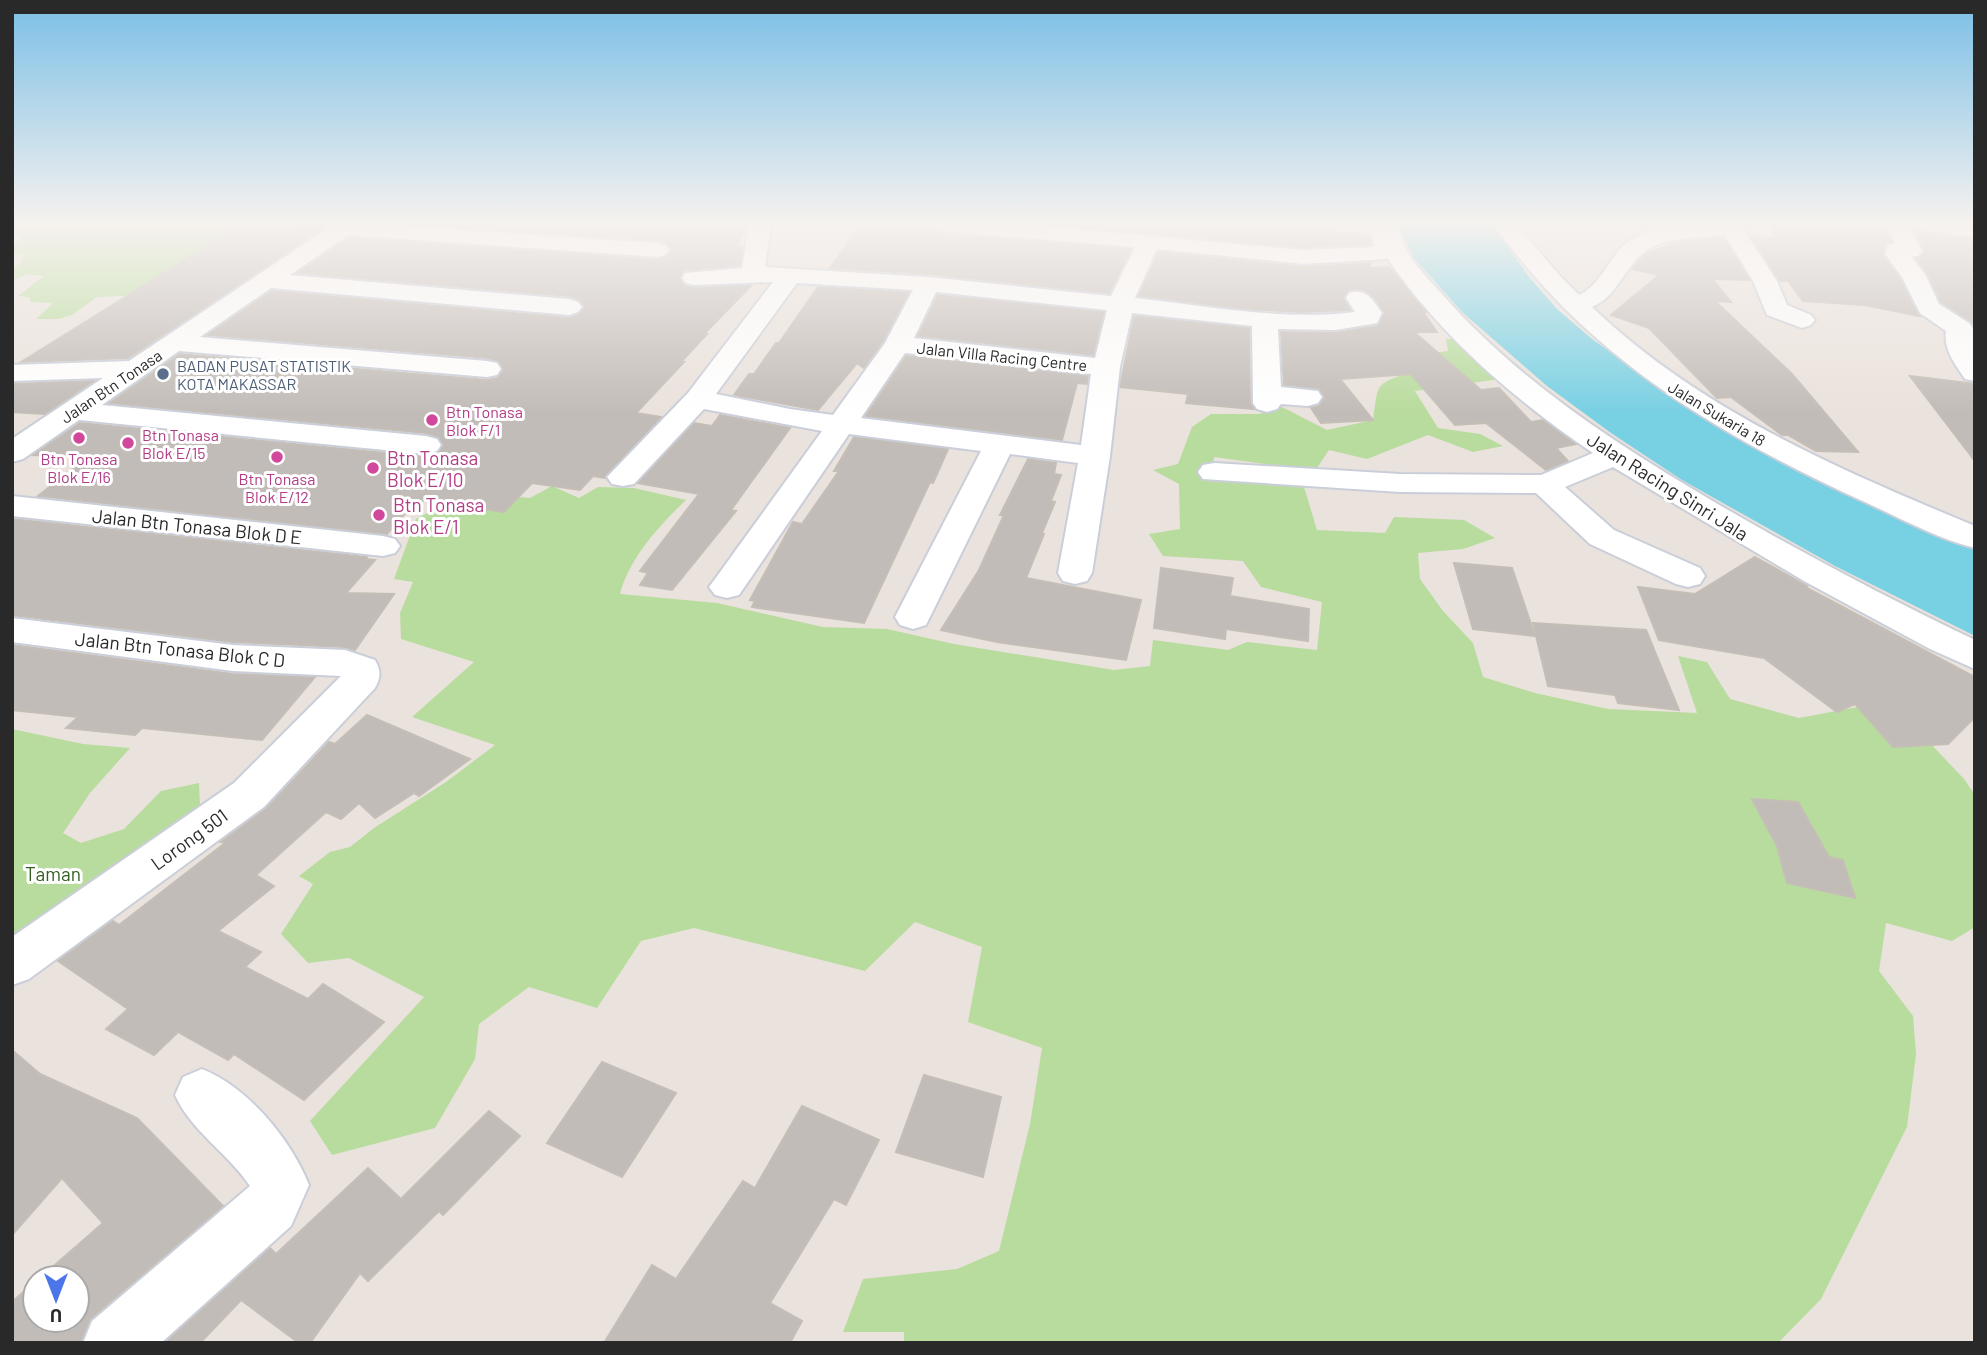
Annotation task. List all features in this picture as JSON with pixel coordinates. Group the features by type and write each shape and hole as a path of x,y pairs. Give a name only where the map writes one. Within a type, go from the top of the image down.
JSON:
{"street":[{"name":"Jalan Btn Tonasa","path":"12,453 256,287"},
{"path":"348,287 569,307"},
{"path":"623,477 698,399 782,287"},
{"name":"Jalan Villa Racing Centre","path":"727,587 898,344 926,287"},
{"path":"959,287 1265,321 1336,323 1368,317 1369,313 1358,298"},
{"name":"Jalan Villa Racing Centre","path":"1075,573 1095,456 1106,367 1125,287"},
{"name":"Jalan Racing Sinri Jala","path":"1424,287 1446,316 1520,384 1613,455 1772,549 1902,620 1975,656"},
{"name":"Jalan Sukaria 18","path":"1557,287 1607,338 1724,420 1869,494 1975,538"},
{"path":"1575,306 1597,296 1604,287"},
{"path":"1767,287 1776,310 1802,320"},
{"path":"1919,287 1929,308 1959,328 1957,339 1966,362 1975,373"},
{"path":"1265,321 1267,398 1308,397"},
{"path":"175,343 488,369"},
{"name":"Jalan Villa Racing Centre","path":"898,344 1106,367"},
{"path":"12,373 134,369"},
{"path":"698,399 759,413 1095,456"},
{"path":"74,411 426,445"},
{"path":"913,617 1000,443"},
{"path":"1214,472 1400,483 1544,484 1579,472 1613,455"},
{"path":"1544,484 1577,517 1602,537 1688,576"},
{"name":"Jalan Btn Tonasa Blok D E","path":"12,506 383,546"},
{"name":"Jalan Btn Tonasa Blok C D","path":"12,630 233,658 345,663 361,669 361,679 348,694"},
{"name":"Lorong 501","path":"12,964 249,795 348,694"},
{"path":"114,1343 271,1206 281,1185 273,1168 256,1147 202,1094"}],"green space":[{"path":"29,287 145,287 125,296 97,297 72,315 58,319 36,319 53,303 31,302 29,297 18,296"},
{"path":"1468,338 1514,377 1415,391 1438,428 1480,434 1503,446 1473,452 1428,435 1367,459 1329,450 1315,471 1214,457 1211,481 1304,487 1317,530 1385,533 1394,517 1464,520 1495,538 1463,549 1418,553 1420,579 1443,611 1473,643 1483,677 1535,693 1608,709 1697,713 1678,656 1707,662 1730,699 1799,718 1890,701 1964,779 1975,795 1975,927 1952,941 1886,923 1879,971 1913,1016 1916,1054 1907,1127 1821,1299 1778,1343 904,1343 904,1332 843,1332 863,1279 957,1269 999,1251 1030,1124 1042,1048 968,1022 982,947 915,922 865,971 694,928 641,941 597,1008 529,987 479,1024 475,1059 435,1128 332,1155 310,1121 424,997 349,958 308,963 281,934 313,884 299,876 330,852 350,847 495,745 412,717 474,662 401,639 400,613 413,582 394,579 416,519 467,492 530,498 552,486 579,498 598,487 634,488 686,500 656,531 638,555 620,594 717,603 823,627 887,629 954,644 1114,670 1150,666 1153,640 1228,650 1247,642 1317,650 1322,602 1261,587 1243,561 1163,556 1149,534 1180,529 1179,484 1153,470 1178,464 1192,427 1211,414 1260,414 1278,405 1327,430 1373,420 1380,388 1389,380 1409,373 1401,357 1448,351 1446,339"},
{"name":"Taman","path":"12,729 83,744 130,748 90,793 63,833 81,843 124,829 161,791 199,783 200,806 12,953"}],"water":[{"path":"1440,287 1538,287 1557,309 1592,339 1689,408 1750,443 1891,514 1975,550 1975,636 1835,566 1682,480 1547,386 1462,312"}],"building":[{"path":"141,287 235,287 128,358 21,362"},
{"path":"466,287 750,287 704,334 707,334 681,362 684,362 636,413 661,417 605,478 593,476 580,490 532,483 504,512 417,500 387,534 38,496 87,457 33,455 80,423 426,457 438,454 443,446 439,438 426,433 109,403 180,354 487,380 498,378 503,370 499,362 488,358 208,335 272,291 569,318 579,314 585,307 580,300 569,296"},
{"path":"818,287 909,292 883,342 864,368 857,363 818,410 734,395 749,374 754,374 776,343 779,343"},
{"path":"1054,287 1112,287 1109,293"},
{"path":"1143,287 1406,287 1426,312 1423,312 1437,332 1414,332 1481,390 1499,388 1531,422 1543,420 1576,444 1556,448 1568,461 1546,470 1486,423 1455,425 1411,374 1340,379 1373,420 1321,423 1311,408 1319,406 1324,398 1320,390 1284,385 1281,332 1336,333 1377,326 1384,312 1374,297 1361,290 1349,290 1344,299 1350,310 1300,312 1245,309 1139,296"},
{"path":"1644,287 1719,287 1731,302 1715,301 1792,374 1858,452 1816,451 1788,435 1782,435 1731,397 1717,398 1649,328 1611,315"},
{"path":"1793,287 1905,287 1920,316 1864,305 1803,301"},
{"path":"1934,287 1975,287 1975,326 1941,302"},
{"path":"938,295 1104,312 1093,355 918,336"},
{"path":"1134,316 1249,328 1250,403 1254,409 1186,403 1188,394 1120,387"},
{"path":"906,356 1088,376 1087,384 1077,383 1062,440 866,416"},
{"path":"1910,376 1975,384 1975,461"},
{"path":"94,381 45,414 12,412 12,384"},
{"path":"720,415 790,428 731,510 736,511 672,590 640,585 648,573 640,571 699,494 638,483 694,423 712,426"},
{"path":"854,437 948,449 864,623 752,607 755,601 750,600 793,522 802,524 839,471 834,471"},
{"path":"1028,459 1056,463 1054,474 1061,475 1051,501 1055,502 1026,578 1141,600 1126,660 997,642 941,630 979,570 1004,515 1000,515"},
{"path":"12,519 367,557 366,559 375,560 346,593 394,594 355,650 345,647 233,642 12,615"},
{"path":"1755,557 1807,586 1805,587 1975,677 1975,717 1948,744 1893,747 1855,704 1837,712 1764,658 1659,640 1638,587 1695,594"},
{"path":"1454,563 1512,568 1535,636 1473,629"},
{"path":"1161,568 1233,578 1230,596 1309,609 1308,641 1226,629 1225,639 1154,628"},
{"path":"1533,623 1646,630 1679,710 1618,703 1615,695 1548,686"},
{"path":"12,645 233,674 315,677 262,740 142,728 135,735 66,728 78,717 12,710"},
{"path":"367,715 470,759 419,796 414,793 375,818 359,803 341,819 326,812 256,875 274,886 218,931 261,952 245,967 308,999 323,984 384,1022 304,1100 234,1054 228,1060 178,1032 154,1055 106,1029 128,1009 58,961 113,921 119,925 225,843 221,842 266,809 329,742 335,744"},
{"path":"1752,799 1798,802 1829,857 1843,860 1855,898 1787,883 1777,846"},
{"path":"12,1050 40,1074 137,1118 223,1206 91,1318 91,1264 56,1264 103,1223 62,1178 12,1235"},
{"path":"602,1062 676,1093 622,1177 547,1143"},
{"path":"924,1075 1001,1097 983,1177 896,1152"},
{"path":"802,1106 879,1140 846,1205 834,1199 770,1303 802,1321 790,1343 604,1343 652,1265 676,1279 743,1181 755,1188"},
{"path":"489,1111 520,1136 443,1215 439,1211 368,1281 360,1273 310,1343 299,1343 241,1300 200,1343 165,1343 270,1248 276,1254 368,1168 401,1199"},
{"path":"21,1294 21,1334 84,1334 81,1343 12,1343 12,1302"}],"place":[{"name":"BADAN PUSAT STATISTIK KOTA MAKASSAR","path":"163,374"},
{"name":"Btn Tonasa Blok F/1","path":"432,420"},
{"name":"Btn Tonasa Blok E/16","path":"79,438"},
{"name":"Btn Tonasa Blok E/15","path":"128,443"},
{"name":"Btn Tonasa Blok E/12","path":"277,457"},
{"name":"Btn Tonasa Blok E/10","path":"373,468"},
{"name":"Btn Tonasa Blok E/1","path":"379,515"}]}
